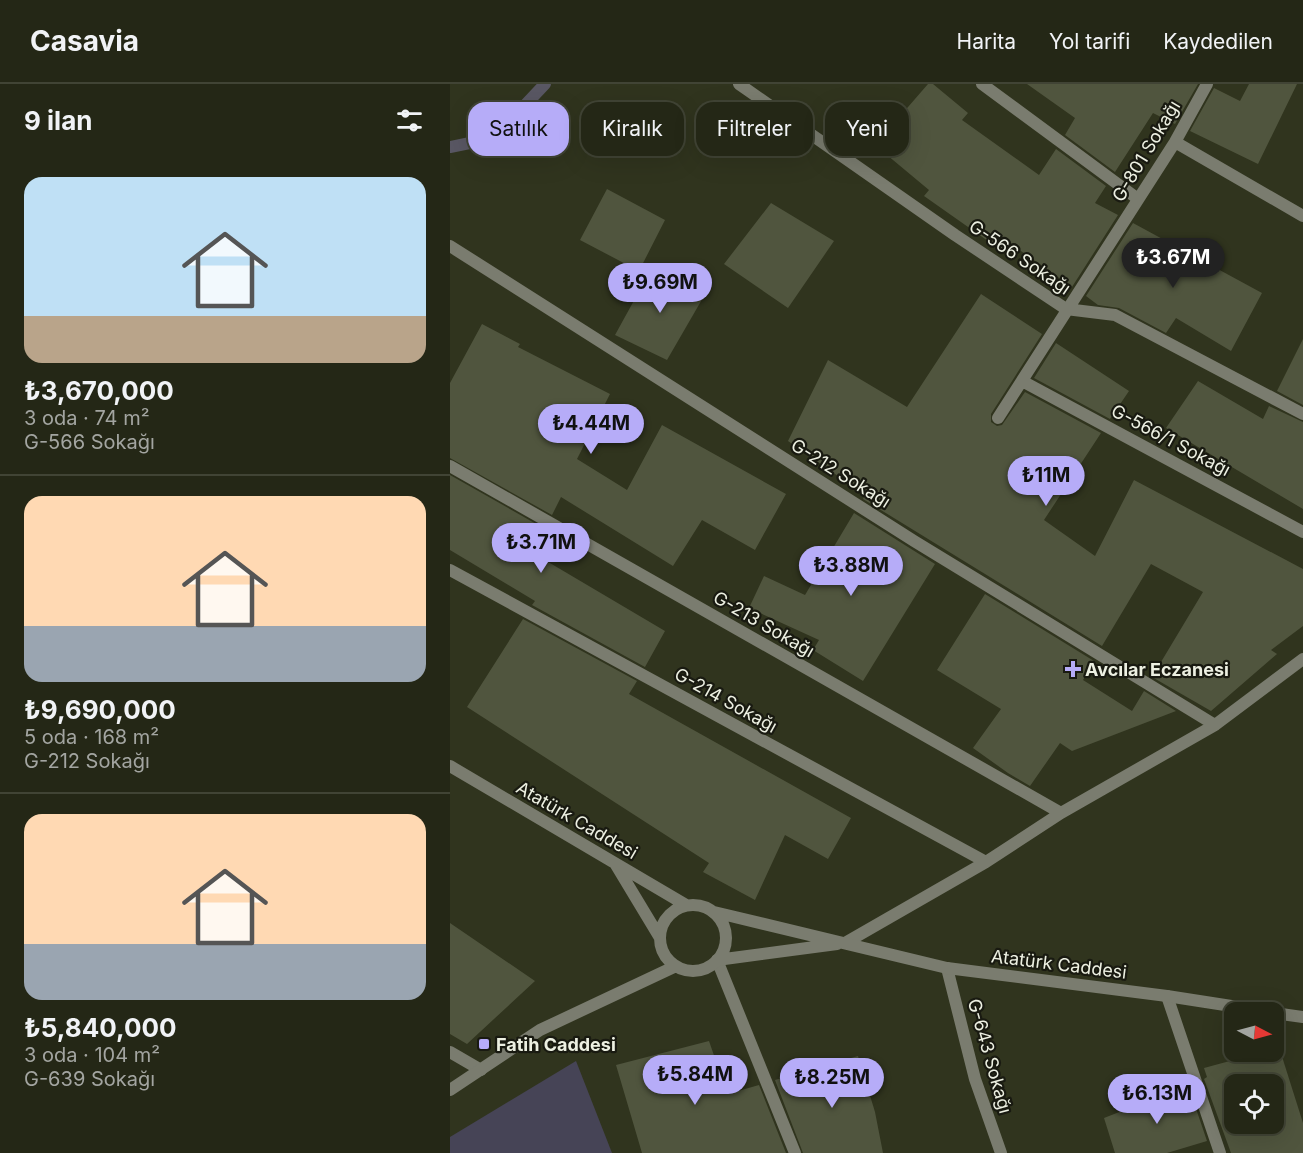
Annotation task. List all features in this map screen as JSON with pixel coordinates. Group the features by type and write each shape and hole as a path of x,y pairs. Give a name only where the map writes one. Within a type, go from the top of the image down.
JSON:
{"street":[{"name":"G-566 Sokağı","path":"739,84 955,235 1066,309 1116,315 1303,414"},
{"path":"982,84 1138,199"},
{"name":"G-801 Sokağı","path":"998,418 1175,142 1204,85"},
{"path":"1175,142 1303,216"},
{"name":"G-212 Sokağı","path":"450,246 914,540 1215,725"},
{"name":"G-566/1 Sokağı","path":"1022,381 1303,532"},
{"name":"G-213 Sokağı","path":"450,466 1061,813"},
{"name":"G-214 Sokağı","path":"450,570 986,862"},
{"path":"450,1090 540,1030 676,966 698,970 717,960 845,943 986,862 1061,813 1215,725 1303,659"},
{"name":"Atatürk Caddesi","path":"450,766 686,905"},
{"path":"616,864 660,938"},
{"path":"676,966 662,949 661,927 667,917 686,905 705,907 714,912 725,930 726,941 717,960 795,1153"},
{"name":"Atatürk Caddesi","path":"714,912 947,968 1224,1005"},
{"name":"G-643 Sokağı","path":"947,968 975,1079 1001,1153"},
{"path":"1167,996 1220,1153"},
{"name":"Atatürk Caddesi","path":"1284,1015 1303,1017"},
{"path":"450,1052 481,1070"}],"shaded area":[{"path":"576,1061 612,1153 450,1153 450,1137"}],"building":[{"path":"928,84 933,84 968,113 962,120 1039,175 1056,149 1106,186 1095,203 1118,215 1072,287 1011,244 1005,253 924,196 929,190 888,156 909,156 909,106"},
{"path":"1027,84 1198,84 1175,124 1153,113 1115,172 1065,135 1075,118"},
{"path":"1249,84 1297,84 1258,164 1190,131 1214,88 1240,101"},
{"path":"607,189 665,220 639,271 580,240"},
{"path":"771,203 834,241 788,308 724,264"},
{"path":"1133,223 1262,293 1231,351 1176,318 1166,333 1119,308 1098,305 1086,296"},
{"path":"653,266 704,296 667,360 615,335"},
{"path":"981,294 1042,334 991,414 991,422 997,426 1002,425 1025,392 1101,433 1044,520 1095,556 1134,480 1303,569 1303,626 1271,650 1277,654 1211,711 1152,677 1203,592 1151,564 1102,646 863,499 865,495 788,441 828,360 907,407"},
{"path":"482,324 520,344 518,347 610,394 577,459 627,490 662,425 786,494 755,550 702,520 673,566 561,497 552,515 450,458 450,383"},
{"path":"1303,339 1303,405 1277,391"},
{"path":"1056,343 1129,391 1110,419 1034,378"},
{"path":"1198,381 1263,419 1269,406 1303,422 1303,509 1166,428"},
{"path":"450,475 545,529 533,553 665,631 645,667 532,605 535,601 450,550"},
{"path":"854,513 935,564 863,681 813,650 819,640 749,608 764,576 805,595"},
{"path":"985,594 1094,661 1083,680 1132,711 1144,691 1176,711 1072,751 1060,743 1030,786 1008,773 973,748 1001,709 937,670"},
{"path":"523,619 637,681 629,694 851,818 828,859 785,835 755,900 703,872 709,863 467,707"},
{"path":"450,923 535,981 467,1044 450,1034"},
{"path":"709,1041 726,1090 735,1086 738,1091 759,1085 786,1153 642,1153 616,1065"},
{"path":"858,1056 875,1112 883,1153 803,1153 775,1080"},
{"path":"1226,1062 1284,1062 1303,1123 1303,1153 1231,1153 1224,1134 1284,1134 1284,1074 1224,1074 1224,1134 1204,1079 1207,1077 1204,1068"},
{"path":"1188,1085 1207,1141 1167,1153 1115,1153 1104,1118"}],"waterway":[{"path":"450,147 494,138 545,84"}],"place":[{"name":"Avcılar Eczanesi","path":"1073,669"},
{"name":"Fatih Caddesi","path":"484,1044"}]}
